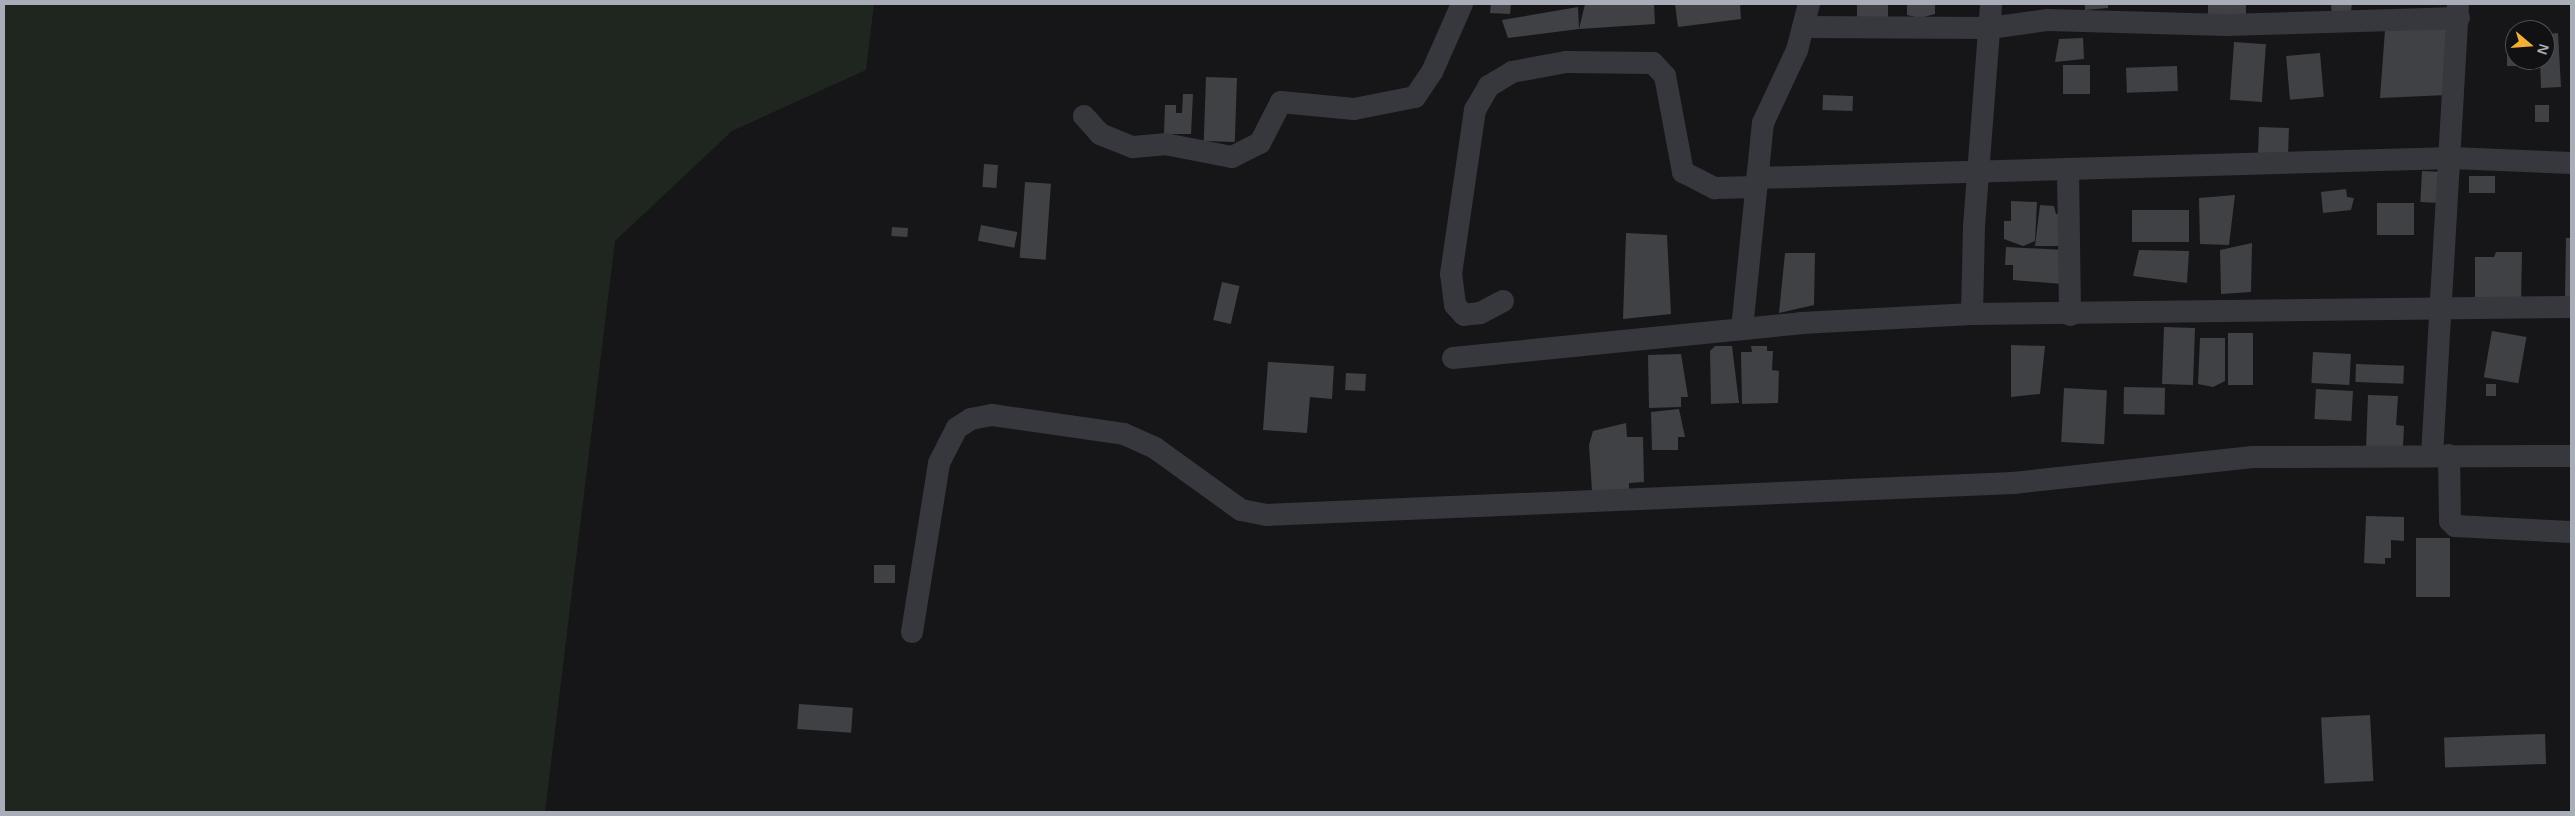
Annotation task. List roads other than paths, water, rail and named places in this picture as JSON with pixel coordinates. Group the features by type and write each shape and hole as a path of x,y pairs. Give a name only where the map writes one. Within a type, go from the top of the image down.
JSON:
{"street":[{"path":"1084,116 1100,134 1134,147 1165,144 1232,157 1260,143 1281,102 1354,109 1415,97 1432,72 1462,4"},
{"path":"1742,329 1756,182 1766,109 1804,27 1809,4"},
{"path":"1972,314 1991,4"},
{"path":"1804,27 1990,28 2048,20 2226,25 2459,11 2452,158 2438,308 2440,456 2450,521 2455,526 2571,532"},
{"path":"1503,301 1480,313 1464,314 1455,305 1451,274 1475,110 1489,86 1512,72 1566,62 1653,63 1666,76 1683,172 1710,187 1756,182 1980,172 2452,158 2571,163"},
{"path":"2068,169 2070,315"},
{"path":"1453,358 1742,329 1972,314 2070,315 2571,307"},
{"path":"912,632 939,463 957,428 971,419 992,415 1133,437 1155,448 1241,510 1266,515 2013,484 2253,457 2571,456"}]}
